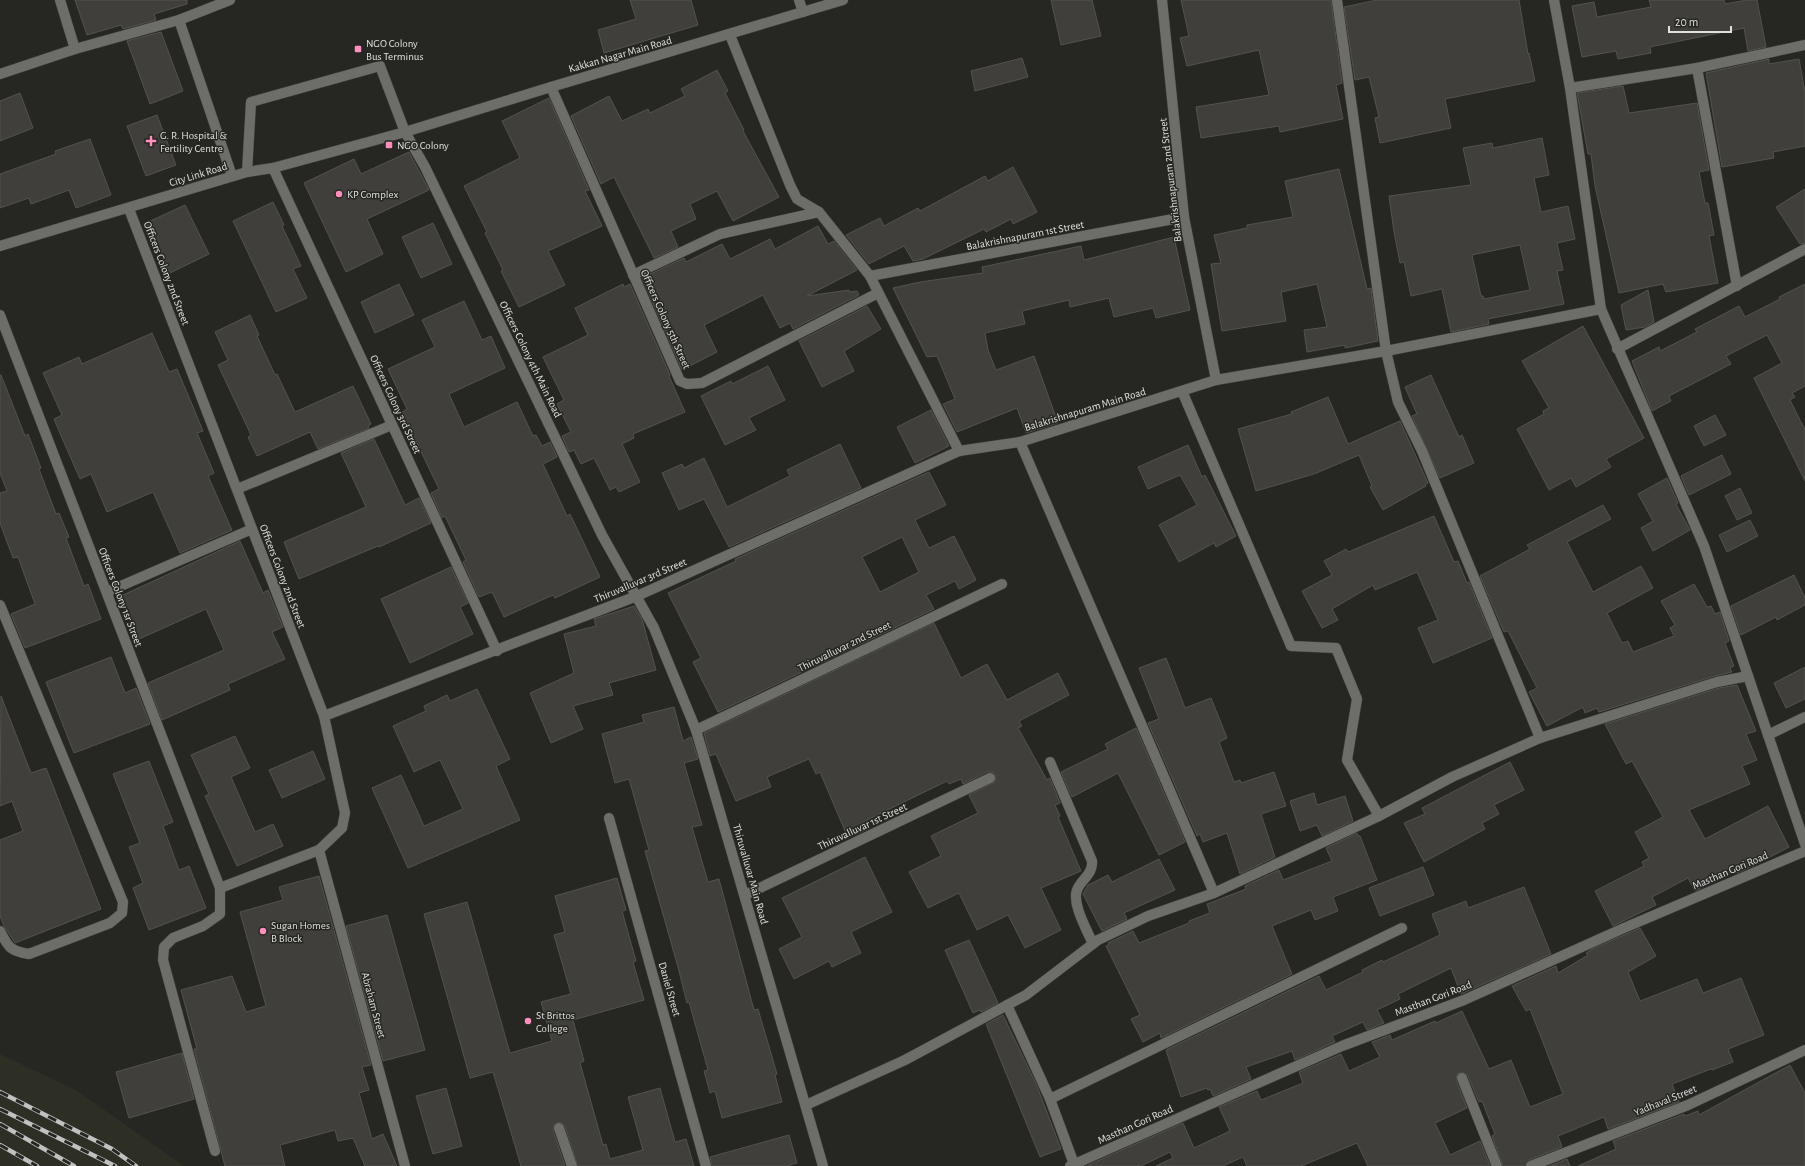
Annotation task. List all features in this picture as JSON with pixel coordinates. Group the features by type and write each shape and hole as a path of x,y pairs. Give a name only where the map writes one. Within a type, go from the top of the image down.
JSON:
{"street":[{"path":"60,0 75,49"},
{"path":"0,74 75,49 179,20 230,0"},
{"path":"799,0 803,12"},
{"name":"Kakkan Nagar Main Road","path":"405,132 550,87 730,35 843,0"},
{"name":"Balakrishnapuram 2nd Street","path":"1162,0 1184,218 1216,380"},
{"path":"1337,0 1386,351 1398,402 1422,450 1540,738"},
{"path":"1554,0 1570,88 1601,309 1704,546 1805,844"},
{"path":"179,20 232,176"},
{"path":"730,35 797,200 819,212 870,276 959,451"},
{"path":"1570,88 1697,68 1805,45"},
{"name":"Officers Colony 4th Main Road","path":"247,172 251,102 380,66 405,132 425,167 602,535 637,596"},
{"path":"1697,68 1737,286"},
{"name":"Officers Colony 5th Street","path":"550,87 680,382 687,384 702,383 878,293"},
{"name":"City Link Road","path":"0,246 232,176 273,168 405,132"},
{"name":"Officers Colony 3rd Street","path":"273,168 497,650"},
{"name":"Officers Colony 2nd Street","path":"129,208 324,716 345,813 342,828 319,850 220,888"},
{"path":"633,275 720,234 819,212"},
{"name":"Balakrishnapuram 1st Street","path":"870,276 1184,218"},
{"path":"1618,349 1805,249"},
{"name":"Balakrishnapuram Main Road","path":"959,451 1020,442 1216,380 1386,351 1601,309"},
{"name":"Officers Colony 1sr Street","path":"0,315 220,888"},
{"path":"1182,392 1291,646 1336,648 1357,699 1347,760 1379,816"},
{"path":"237,489 392,425"},
{"path":"1020,442 1214,893"},
{"name":"Thiruvalluvar 3rd Street","path":"324,716 637,596 959,451"},
{"path":"107,592 252,529"},
{"name":"Thiruvalluvar 2nd Street","path":"696,730 1002,584"},
{"name":"Thiruvalluvar Main Road","path":"637,596 654,628 696,730 823,1166"},
{"path":"0,605 123,902 122,913 110,923 29,954 15,952 5,942 0,931"},
{"path":"806,1104 905,1060 1026,995 1098,940 1148,916 1214,893 1379,816 1452,777 1540,738 1717,682 1748,676"},
{"path":"1768,734 1805,717"},
{"path":"1050,762 1092,861 1093,867 1077,888 1076,899 1093,944"},
{"name":"Thiruvalluvar 1st Street","path":"744,895 990,778"},
{"name":"Daniel Street","path":"609,818 706,1166"},
{"name":"Abraham Street","path":"319,850 405,1166"},
{"name":"Masthan Gori Road","path":"1072,1165 1342,1046 1464,1000 1624,928 1805,851"},
{"path":"215,1150 163,960 164,947 173,938 203,926 220,914 220,888"},
{"path":"1050,1099 1402,928"},
{"path":"1007,1005 1050,1099 1072,1165"},
{"name":"Yadhaval Street","path":"1531,1166 1688,1105 1805,1050"},
{"path":"1462,1078 1497,1166"},
{"path":"559,1128 572,1166"}],"shaded area":[{"path":"0,1054 76,1090 184,1166 0,1166"}],"building":[{"path":"75,0 187,0 187,4 154,14 156,20 123,29 121,25 87,35"},
{"path":"630,0 691,0 698,25 604,53 598,30 636,19"},
{"path":"1051,0 1092,0 1101,36 1061,45"},
{"path":"1181,0 1331,0 1342,83 1336,85 1343,119 1280,132 1279,126 1201,138 1196,107 1269,95 1259,50 1187,66 1180,38 1189,36"},
{"path":"1377,0 1519,0 1528,54 1529,53 1535,81 1445,99 1451,128 1380,143 1375,118 1379,117 1369,77 1355,80 1344,7"},
{"path":"1649,0 1724,0 1725,4 1747,0 1757,0 1766,47 1748,51 1744,28 1650,47 1651,53 1618,59 1616,51 1582,57 1572,6 1594,2 1597,17 1651,7"},
{"path":"161,32 183,91 150,104 127,41"},
{"path":"1022,58 1028,77 975,91 971,71"},
{"path":"1769,59 1769,64 1799,59 1805,92 1805,146 1773,152 1774,158 1722,167 1706,73"},
{"path":"717,70 728,91 725,93 744,130 743,131 779,197 733,221 717,191 690,204 696,219 671,231 678,247 654,258 614,177 601,184 571,116 609,96 622,121 648,109 650,113 685,96 681,89"},
{"path":"1623,86 1629,113 1697,103 1709,170 1699,172 1705,203 1708,203 1714,235 1709,236 1718,283 1666,292 1663,284 1619,293 1595,186 1591,154 1588,154 1577,93"},
{"path":"20,93 33,128 0,141 0,101"},
{"path":"549,98 589,190 585,191 602,226 548,251 565,285 519,307 501,271 503,270 485,233 487,232 464,186 520,158 502,121"},
{"path":"157,115 176,165 146,176 127,126"},
{"path":"1542,138 1549,175 1534,178 1541,212 1568,206 1575,239 1557,243 1563,270 1557,271 1564,304 1488,319 1489,324 1451,332 1442,289 1411,296 1404,262 1400,263 1389,196 1471,185 1463,148 1492,143 1493,148","holes":["1520,245 1530,290 1484,299 1483,296 1481,296 1472,255"]},
{"path":"90,139 111,195 76,208 69,190 31,204 29,198 0,208 0,174 56,154 55,151"},
{"path":"409,152 429,190 367,219 383,254 346,272 304,183 354,159 361,174"},
{"path":"1013,167 1037,212 1013,224 1011,219 986,232 984,229 923,259 913,261 904,246 869,264 846,235 880,218 884,226 918,208 920,211 985,176 988,181"},
{"path":"1339,169 1367,289 1371,288 1378,341 1345,348 1345,345 1307,352 1304,330 1327,327 1317,284 1281,292 1286,321 1222,331 1211,264 1221,263 1214,235 1247,228 1247,225 1293,217 1285,181"},
{"path":"1805,189 1805,243 1800,244 1776,207"},
{"path":"273,202 284,225 282,226 301,266 293,269 307,298 276,312 233,221"},
{"path":"185,205 209,254 170,273 146,223"},
{"path":"433,223 452,264 421,278 402,237"},
{"path":"818,226 828,244 834,241 857,270 807,296 849,290 850,292 857,291 859,295 793,329 790,323 780,328 763,295 704,325 717,352 682,370 642,278 684,258 686,262 722,244 730,259 770,239 775,249"},
{"path":"1174,237 1190,310 1156,318 1153,308 1114,317 1109,298 1070,307 1069,300 1022,311 1025,324 985,333 988,350 996,370 1034,356 1058,423 1026,433 1017,408 957,432 943,404 955,399 937,356 927,357 893,288 920,282 983,273 982,267 1081,246 1084,260"},
{"path":"399,284 414,315 375,333 361,302"},
{"path":"623,284 624,287 630,284 685,412 633,434 634,438 622,444 640,482 619,492 616,487 610,490 594,458 581,464 574,450 569,452 562,436 571,432 557,404 564,400 543,357 588,335 575,308"},
{"path":"1805,284 1805,386 1792,393 1795,397 1790,400 1805,430 1805,481 1754,378 1782,363 1767,335 1726,356 1731,364 1669,396 1671,401 1652,411 1632,361 1659,347 1660,351 1697,332 1695,329 1739,306 1745,317"},
{"path":"1648,290 1654,322 1645,327 1626,330 1621,305"},
{"path":"464,301 482,340 491,336 505,368 449,394 464,427 517,402 533,436 536,435 542,446 550,442 557,457 543,464 567,516 570,514 600,577 555,598 553,595 504,617 492,592 479,597 463,562 466,560 445,516 442,518 431,493 439,489 402,412 407,409 388,369 435,347 422,320"},
{"path":"867,306 881,329 844,351 854,371 822,387 799,341"},
{"path":"250,315 259,335 257,336 275,375 277,374 295,412 353,386 371,424 368,426 369,428 318,449 310,432 257,456 248,437 251,435 218,365 228,360 215,332"},
{"path":"1583,326 1644,438 1606,459 1611,467 1576,487 1571,478 1549,490 1517,429 1544,414 1543,411 1549,408 1522,361"},
{"path":"152,333 169,372 177,369 203,431 197,433 214,473 208,476 232,530 180,553 153,492 107,512 91,474 80,479 54,419 62,415 43,373 79,357 82,364"},
{"path":"768,366 785,400 749,418 756,430 725,445 701,396 731,381 732,384"},
{"path":"0,375 25,436 28,434 56,514 59,513 69,537 66,538 84,586 88,584 101,619 25,648 11,614 35,604 18,557 13,558 0,523 0,493 7,491 0,473"},
{"path":"1431,375 1459,437 1462,435 1474,463 1440,478 1412,416 1417,414 1405,387"},
{"path":"1328,397 1348,444 1400,421 1428,483 1425,485 1426,486 1383,510 1370,487 1372,486 1359,455 1314,474 1256,491 1238,429 1292,414 1291,412"},
{"path":"931,410 949,446 915,463 897,427"},
{"path":"1715,415 1726,435 1704,446 1694,426"},
{"path":"374,439 405,505 419,498 431,523 379,547 378,546 299,579 284,542 366,507 341,453"},
{"path":"840,444 861,488 729,547 704,499 679,510 662,473 682,464 684,468 704,458 727,507 790,476 787,470"},
{"path":"1188,445 1202,477 1205,475 1236,536 1216,547 1214,543 1179,562 1159,525 1197,505 1180,475 1148,489 1138,467"},
{"path":"1722,455 1731,474 1689,495 1681,476"},
{"path":"929,472 946,505 915,520 929,548 954,536 976,580 959,589 955,581 926,595 934,609 718,712 693,662 701,658 668,593 736,561 735,559","holes":["902,537 919,572 880,592 862,557"]},
{"path":"1667,478 1678,503 1676,504 1690,530 1653,551 1641,528 1653,521 1638,494"},
{"path":"1740,488 1752,513 1737,520 1725,496"},
{"path":"1603,505 1611,519 1567,542 1593,592 1641,566 1653,588 1607,613 1622,643 1628,641 1633,652 1674,636 1670,628 1675,625 1661,601 1694,584 1707,607 1711,606 1715,614 1720,612 1729,641 1725,643 1734,666 1730,668 1732,672 1599,712 1597,708 1585,713 1583,707 1547,726 1529,692 1537,688 1508,631 1504,632 1480,576 1530,549 1527,545"},
{"path":"1434,516 1454,562 1458,561 1467,583 1469,582 1492,638 1433,663 1418,628 1438,620 1417,572 1375,590 1373,585 1332,609 1338,620 1322,628 1302,591 1332,575 1324,561 1346,549 1348,552"},
{"path":"1750,520 1758,536 1727,552 1719,535"},
{"path":"240,541 263,593 268,590 283,627 272,632 285,659 228,684 230,690 162,720 148,683 224,650 206,609 139,639 121,596"},
{"path":"451,567 468,603 460,607 473,634 410,663 381,599"},
{"path":"1794,575 1805,598 1805,605 1777,620 1776,617 1741,635 1731,606"},
{"path":"634,606 642,619 656,670 609,683 613,695 573,706 583,729 551,743 530,693 574,673 564,634 596,626 594,619"},
{"path":"934,623 961,678 987,664 1007,700 1058,673 1069,695 1019,721 1022,726 1018,728 1047,780 1050,778 1060,803 1055,805 1060,816 1058,817 1081,871 1041,888 1061,930 1025,948 1008,915 977,930 959,893 928,908 909,872 941,856 931,836 978,813 969,795 995,782 996,776 993,772 987,772 963,784 961,779 949,784 947,781 867,820 870,828 848,838 820,772 816,774 809,759 767,777 771,787 736,801 716,754 710,756 704,733"},
{"path":"111,657 125,693 136,688 150,724 74,753 46,682"},
{"path":"1166,658 1185,708 1211,698 1227,738 1219,742 1234,782 1240,780 1241,783 1274,772 1286,806 1261,814 1275,857 1240,874 1227,833 1203,842 1200,834 1197,836 1148,723 1159,719 1139,668"},
{"path":"1805,667 1805,699 1786,708 1774,683"},
{"path":"1737,685 1756,731 1746,734 1757,760 1742,766 1750,784 1689,810 1705,839 1768,806 1789,847 1753,866 1737,873 1735,871 1695,891 1688,878 1652,897 1656,905 1613,926 1595,891 1644,866 1642,862 1649,858 1635,832 1663,817 1632,761 1626,764 1605,724 1719,688"},
{"path":"477,689 510,759 496,766 520,820 408,868 372,788 401,775 424,826 463,809 440,760 414,772 393,726 426,711 424,706 447,695 450,701"},
{"path":"1,696 31,773 46,768 101,909 15,943 4,926 0,916 0,840 23,831 12,801 0,806"},
{"path":"674,707 683,741 691,737 698,759 684,763 702,825 692,827 708,882 719,879 754,1010 758,1009 777,1074 775,1075 782,1102 722,1118 715,1091 710,1093 704,1071 708,1070 689,1002 687,1003 645,851 649,850 629,779 615,783 602,734 644,722 642,715"},
{"path":"1136,728 1185,842 1159,855 1118,773 1072,797 1061,772 1108,749 1105,744"},
{"path":"235,736 250,768 231,777 255,832 273,824 283,846 237,866 205,796 209,794 191,755"},
{"path":"313,751 325,779 282,798 269,770"},
{"path":"149,761 173,822 163,826 179,870 189,866 206,908 149,930 133,888 143,883 129,847 140,843 113,774"},
{"path":"1510,762 1524,790 1494,805 1499,814 1482,823 1485,829 1424,862 1404,823 1425,814 1422,808"},
{"path":"1314,793 1317,805 1345,796 1353,821 1322,836 1317,825 1300,831 1290,801"},
{"path":"1357,833 1358,836 1360,836 1377,880 1333,897 1338,911 1315,920 1311,910 1272,926 1292,974 1161,1038 1160,1033 1143,1042 1131,1019 1140,1015 1106,946 1109,944 1108,943 1133,931 1139,943 1210,913 1207,904 1246,889 1245,886 1279,870 1283,880 1332,861 1326,848"},
{"path":"865,857 892,912 851,932 861,953 832,967 829,961 794,979 779,949 802,937 782,898"},
{"path":"1159,859 1175,890 1124,913 1127,919 1102,931 1083,894 1088,885 1108,875 1112,882"},
{"path":"1423,867 1434,895 1380,916 1369,888"},
{"path":"319,876 371,1065 362,1067 369,1090 359,1093 372,1139 383,1134 397,1166 365,1166 353,1138 338,1141 335,1130 280,1145 285,1166 225,1166 194,1049 197,1049 181,990 232,976 246,1012 266,1006 240,912 283,900 279,887"},
{"path":"617,878 626,910 622,911 636,961 633,962 644,1000 573,1020 584,1061 580,1063 603,1145 606,1144 610,1159 643,1150 628,1097 660,1088 675,1142 686,1139 694,1166 578,1166 565,1126 560,1122 554,1124 553,1130 565,1166 521,1166 493,1072 470,1078 424,914 467,902 510,1053 552,1041 541,1002 571,994 554,935 565,932 555,896"},
{"path":"1524,887 1551,954 1461,994 1451,968 1398,994 1400,999 1377,1010 1384,1023 1367,1030 1363,1022 1332,1036 1335,1042 1295,1060 1292,1051 1246,1067 1251,1079 1213,1096 1210,1089 1208,1090 1207,1088 1181,1097 1166,1050 1319,976 1326,990 1363,972 1362,970 1382,960 1383,962 1440,935 1432,914 1466,901 1468,908"},
{"path":"387,915 425,1050 383,1061 346,926"},
{"path":"1640,928 1656,956 1628,972 1640,1001 1697,979 1703,993 1741,978 1764,1035 1728,1049 1733,1062 1672,1084 1679,1102 1608,1129 1604,1117 1558,1136 1562,1147 1529,1160 1525,1166 1503,1166 1492,1136 1495,1134 1482,1101 1479,1102 1468,1076 1463,1072 1457,1074 1456,1080 1467,1108 1435,1123 1450,1155 1480,1141 1490,1166 1368,1166 1357,1143 1301,1166 1247,1166 1243,1157 1223,1166 1156,1166 1173,1158 1170,1152 1141,1166 1086,1166 1183,1123 1194,1148 1230,1131 1219,1107 1257,1091 1261,1100 1303,1083 1299,1072 1341,1054 1349,1071 1380,1057 1372,1042 1390,1035 1392,1040 1462,1011 1489,1069 1511,1060 1530,1107 1563,1094 1530,1009 1526,1011 1512,986 1556,966 1558,973 1588,955 1586,953 1592,949"},
{"path":"969,940 998,1003 981,1012 980,1010 973,1013 945,950"},
{"path":"1003,1015 1037,1086 1061,1149 1040,1157 986,1024"},
{"path":"182,1053 194,1099 129,1118 116,1072"},
{"path":"1790,1065 1805,1093 1805,1166 1578,1166 1616,1149 1613,1141 1684,1114 1685,1116 1698,1111 1699,1115"},
{"path":"446,1088 462,1146 433,1154 416,1096"},
{"path":"789,1135 797,1163 786,1166 712,1166 710,1157"},
{"path":"1567,1159 1570,1166 1549,1166"}],"railway":[{"path":"0,1092 112,1149 136,1166"},
{"path":"0,1109 115,1166"},
{"path":"0,1124 74,1166"},
{"path":"0,1145 37,1166"}],"place":[{"name":"NGO Colony Bus Terminus","path":"358,49"},
{"name":"G. R. Hospital & Fertility Centre","path":"151,141"},
{"name":"NGO Colony","path":"389,145"},
{"name":"KP Complex","path":"339,194"},
{"name":"Sugan Homes B Block","path":"263,931"},
{"name":"St Brittos College","path":"528,1021"}]}
